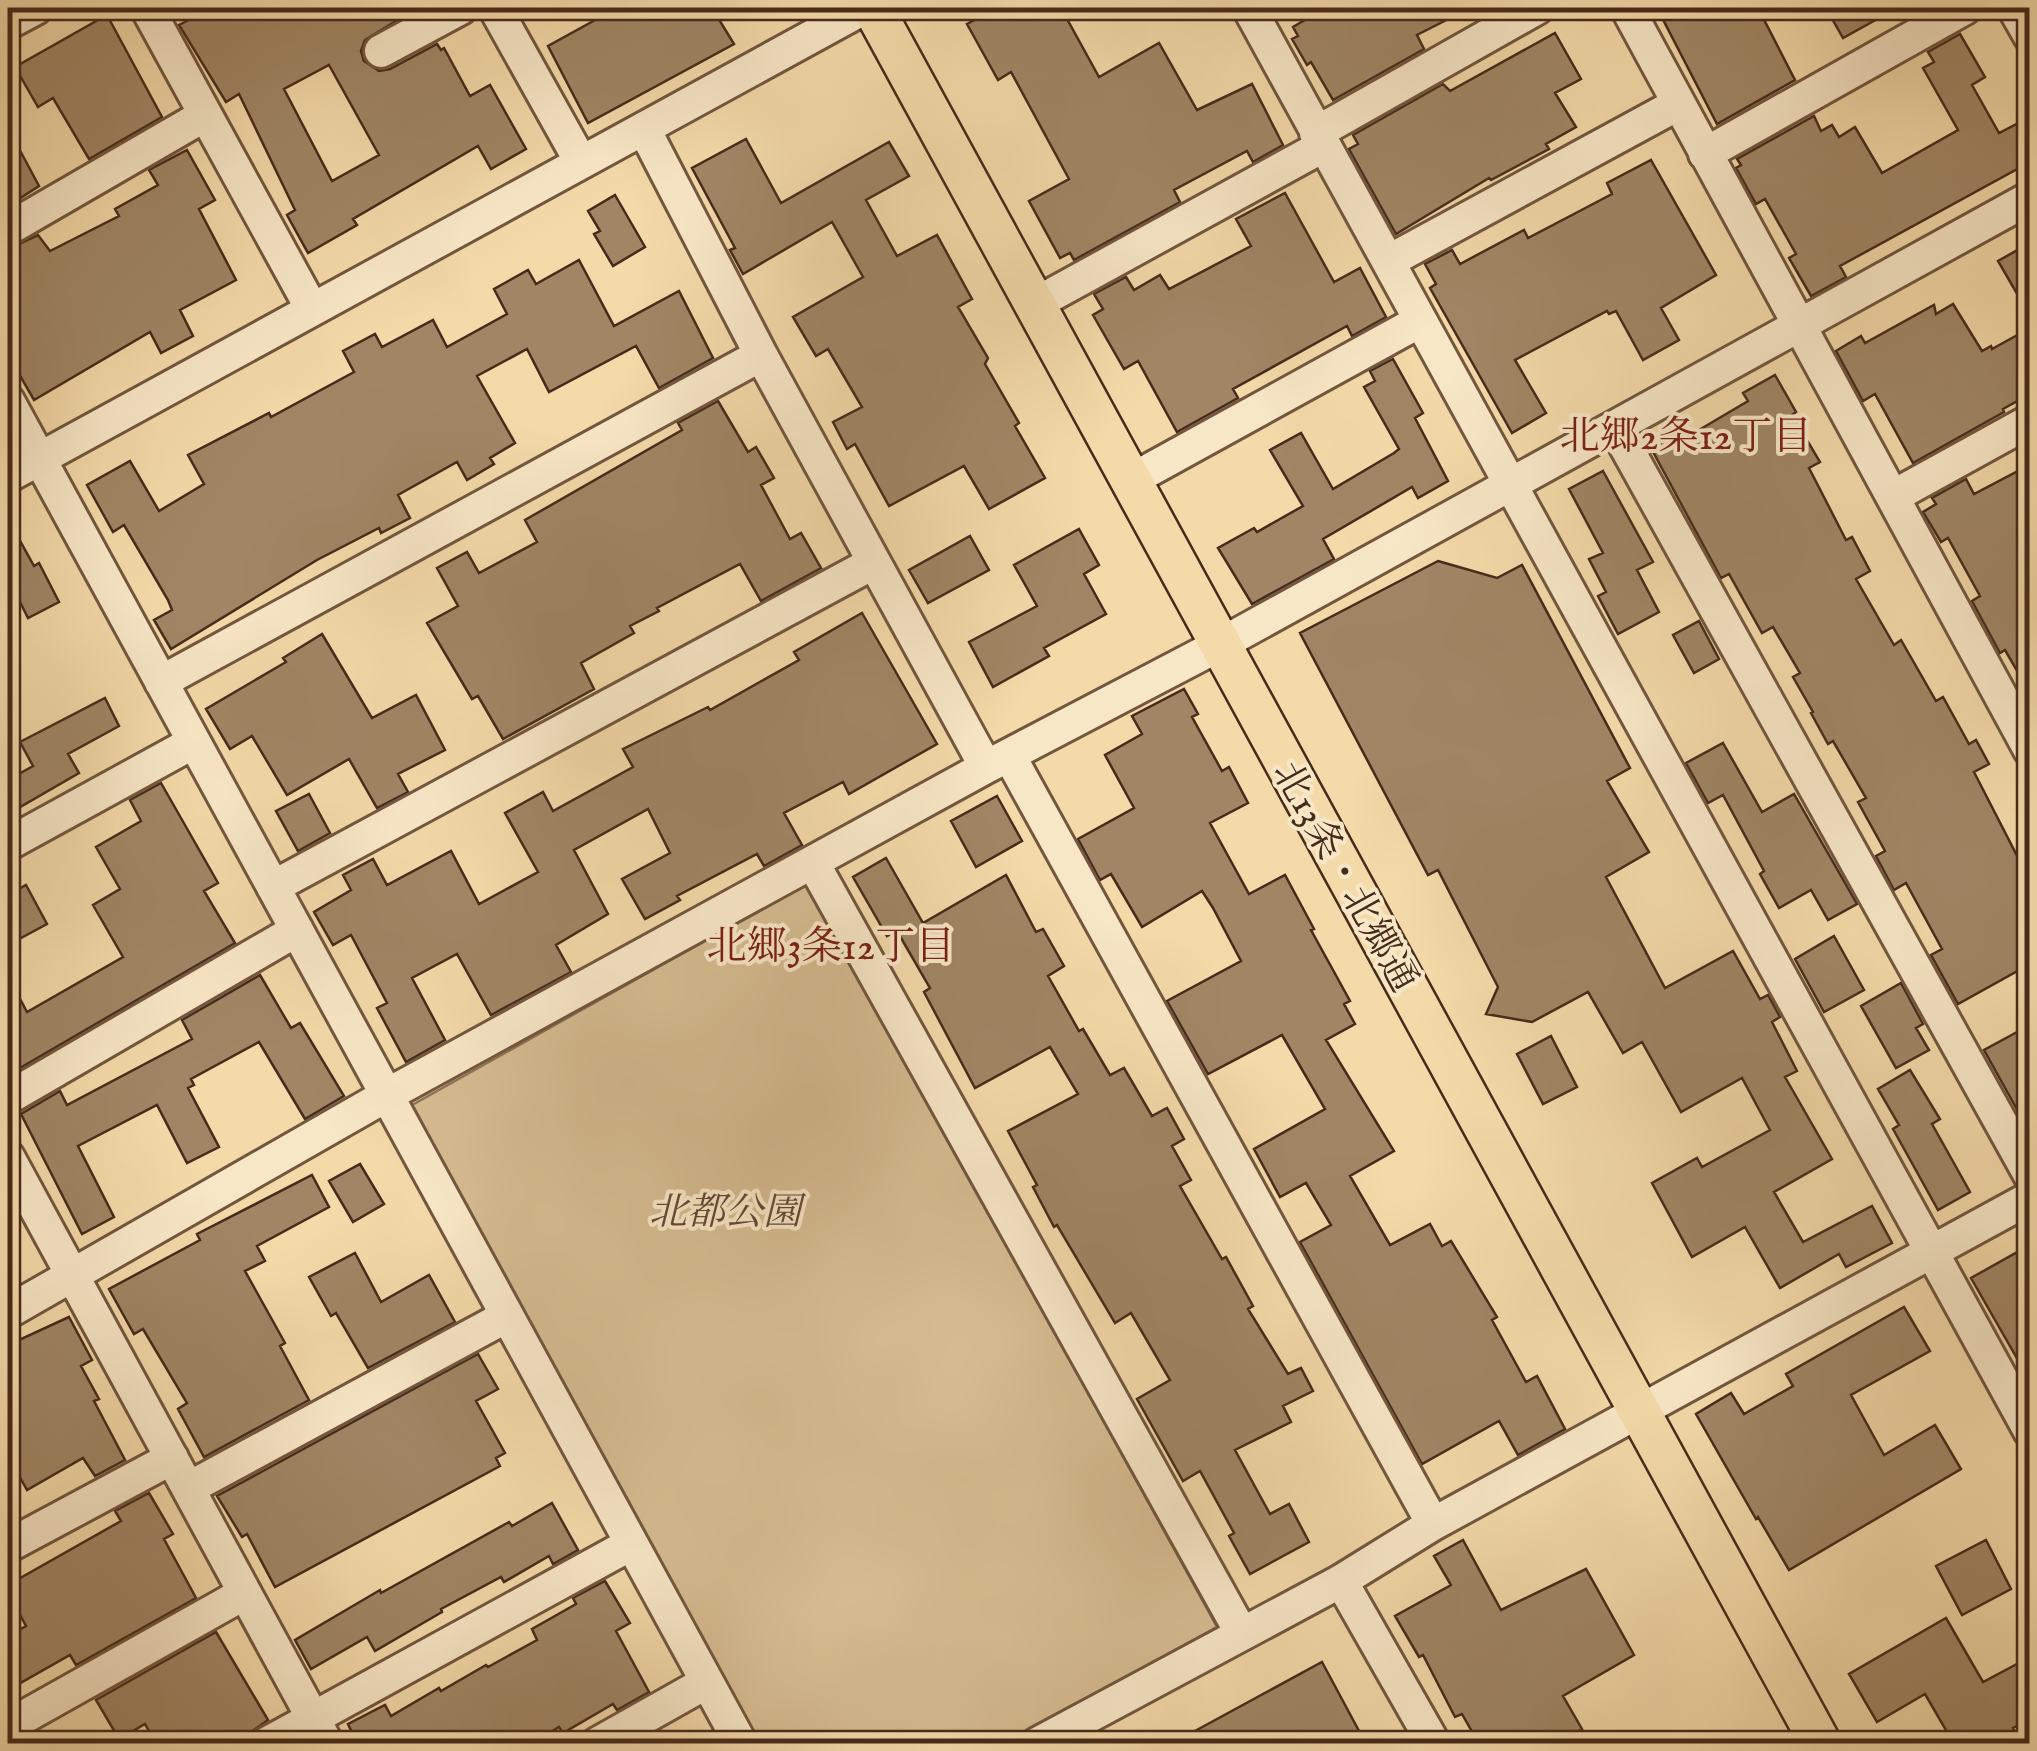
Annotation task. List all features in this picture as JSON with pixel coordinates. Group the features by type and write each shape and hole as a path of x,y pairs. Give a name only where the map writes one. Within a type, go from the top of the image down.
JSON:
{"main road":[{"name":"北13条・北郷通","path":"873,8 1821,1744"}],"street":[{"path":"8,23 36,8"},
{"path":"147,8 312,309"},
{"path":"381,52 461,8"},
{"path":"495,8 582,162"},
{"path":"8,476 864,8"},
{"path":"1249,8 2030,1431"},
{"path":"1035,304 1537,8"},
{"path":"1627,8 2030,750"},
{"path":"1705,154 1965,8"},
{"path":"2014,8 2030,36"},
{"path":"1389,261 1678,104"},
{"path":"8,229 205,114"},
{"path":"644,129 873,562 998,762 1433,1524"},
{"path":"8,1312 388,1095 1221,644 2030,198"},
{"path":"1133,478 1420,320"},
{"path":"161,682 762,355"},
{"path":"8,400 741,1744"},
{"path":"1894,496 2030,421"},
{"path":"1615,427 2030,1174"},
{"path":"273,887 873,562"},
{"path":"8,844 194,742"},
{"path":"813,864 1242,1634"},
{"path":"8,1098 297,930"},
{"path":"8,1157 320,1730"},
{"path":"1036,1744 1341,1581 1433,1524 2030,1198"},
{"path":"189,1488 507,1316"},
{"path":"8,1546 172,1458"},
{"path":"266,1744 320,1730 631,1544"},
{"path":"1341,1581 1434,1744"},
{"path":"8,1726 245,1593"},
{"path":"598,1744 707,1682"}],"green space":[{"name":"北都公園","path":"808,883 1217,1627 1005,1743 759,1743 405,1109"}],"building":[{"path":"213,8 417,8 365,40 361,51 364,61 379,71 390,69 437,44 441,50 444,48 470,96 490,85 526,149 491,169 478,146 353,219 357,225 308,253 287,215 295,210 239,94 226,102 179,25","holes":["329,65 379,155 332,181 284,89"]},
{"path":"617,8 712,8 734,44 588,123 548,46"},
{"path":"997,8 1061,8 1099,77 1159,43 1197,110 1252,84 1283,145 1253,162 1247,151 1174,190 1180,202 1074,260 1070,253 1060,258 1029,201 1069,179 1011,72 998,80 967,24"},
{"path":"1325,8 1470,8 1417,35 1424,49 1333,100 1292,39 1298,36 1293,27"},
{"path":"1657,8 1758,8 1795,80 1717,124"},
{"path":"1826,8 1897,8 1843,38"},
{"path":"107,15 162,117 89,159 53,98 38,107 15,67"},
{"path":"1555,33 1581,79 1555,93 1576,127 1546,144 1549,149 1489,178 1396,234 1349,149 1358,144 1353,135 1443,84 1450,91"},
{"path":"1960,34 1985,77 1972,85 1999,133 2030,117 2030,162 1840,266 1846,277 1811,296 1789,258 1796,254 1765,199 1756,204 1736,168 1741,165 1737,159 1814,116 1821,131 1832,125 1839,137 1855,127 1882,173 1958,130 1923,68 1934,62 1928,52"},
{"path":"8,128 39,186 8,206"},
{"path":"746,139 781,203 889,142 909,176 866,200 897,256 937,235 972,299 958,307 988,358 985,364 1045,478 989,509 964,466 889,506 855,444 847,449 833,422 862,407 828,349 816,356 793,317 863,277 832,222 743,274 730,250 735,248 692,168"},
{"path":"187,150 215,200 199,209 236,280 180,310 193,336 161,353 150,332 34,400 8,355 8,249 38,235 50,251 119,216 115,209 158,185 149,170"},
{"path":"1651,160 1716,275 1661,308 1679,340 1643,360 1616,311 1607,311 1515,360 1546,413 1512,433 1430,288 1436,284 1425,264 1452,250 1460,264 1524,230 1528,238 1612,194 1607,183"},
{"path":"1285,193 1334,282 1360,268 1386,317 1352,336 1347,326 1233,389 1238,398 1177,432 1138,361 1124,369 1093,315 1103,309 1094,294 1126,277 1134,290 1160,275 1169,289 1251,246 1236,219"},
{"path":"615,195 645,247 613,266 594,234 600,231 588,211"},
{"path":"2030,243 2030,316 1998,261"},
{"path":"579,260 614,326 679,291 713,358 659,388 636,346 549,392 527,349 477,376 515,443 490,458 494,464 467,480 457,462 398,495 410,518 381,533 379,528 317,560 171,649 154,620 172,610 168,600 124,525 113,532 87,485 130,461 159,511 204,484 188,455 269,413 271,417 354,372 343,351 375,334 382,347 433,320 447,347 507,314 494,289 528,270 536,284"},
{"path":"1953,304 1982,351 2030,328 2030,394 1913,463 1875,394 1863,401 1836,351 1861,336 1865,343 1934,305 1936,314"},
{"path":"1393,359 1423,413 1415,418 1448,481 1418,498 1412,487 1323,539 1334,559 1252,604 1218,548 1303,506 1270,450 1301,433 1333,489 1394,453 1399,449 1364,387 1375,381 1370,371"},
{"path":"1775,375 1796,412 1792,415 1820,462 1809,468 1846,540 1852,537 1870,571 1856,579 1894,645 1901,640 1936,701 1943,697 1969,744 1976,740 1989,764 1974,772 2030,881 2030,964 1958,1004 1931,955 1942,949 1906,883 1894,890 1876,856 1885,851 1858,802 1866,798 1833,741 1828,744 1811,713 1793,677 1800,673 1773,627 1762,633 1729,574 1721,578 1651,448 1679,433 1682,440 1748,401 1743,393"},
{"path":"718,401 748,452 756,447 774,478 761,485 790,539 801,533 821,568 761,601 740,564 657,608 659,611 630,626 634,633 581,663 594,689 503,739 478,696 472,699 427,623 458,606 437,568 467,552 479,573 537,542 525,520 682,430 678,423"},
{"path":"2020,470 2030,490 2030,693 2005,650 2000,653 1972,601 1980,596 1948,538 1941,542 1923,512 1936,504 1932,498 1966,479 1974,494"},
{"path":"1603,471 1653,562 1637,570 1659,612 1618,634 1598,596 1606,592 1589,559 1603,553 1569,489"},
{"path":"8,519 34,566 39,563 59,602 28,618 8,578"},
{"path":"1079,529 1099,565 1084,574 1106,614 1044,648 1049,656 993,687 969,642 1037,606 1014,565"},
{"path":"970,536 989,570 928,603 909,570"},
{"path":"1438,561 1497,578 1522,565 1630,768 1607,781 1649,852 1606,877 1665,988 1733,951 1760,999 1768,995 1780,1017 1772,1022 1797,1071 1785,1077 1832,1159 1774,1192 1803,1242 1872,1206 1892,1243 1846,1267 1839,1254 1780,1288 1745,1227 1692,1257 1652,1183 1697,1158 1702,1167 1770,1130 1742,1078 1681,1112 1642,1042 1623,1053 1588,992 1532,1022 1486,1014 1498,987 1438,870 1428,875 1300,633"},
{"path":"862,613 937,744 849,794 843,782 784,813 802,845 764,866 757,854 677,896 680,900 645,919 622,879 670,853 648,809 574,850 608,914 556,945 571,972 491,1015 457,954 412,978 445,1040 406,1062 377,1008 387,1003 351,935 333,945 314,912 351,890 343,875 373,859 387,885 451,851 479,904 538,872 505,813 543,792 553,811 633,767 623,749 708,707 710,710 799,660 794,652"},
{"path":"1699,621 1719,659 1694,673 1673,635"},
{"path":"322,634 372,718 416,695 445,750 398,774 408,792 377,808 349,759 287,795 252,736 230,749 206,709 286,662 283,658"},
{"path":"1184,689 1198,714 1192,717 1222,771 1229,767 1248,803 1210,823 1249,894 1285,875 1350,1001 1344,1004 1355,1024 1326,1040 1394,1151 1350,1176 1390,1245 1430,1224 1442,1246 1451,1241 1497,1317 1492,1320 1526,1382 1537,1376 1565,1429 1518,1455 1499,1421 1422,1464 1300,1242 1331,1225 1306,1183 1280,1197 1254,1149 1325,1109 1282,1035 1208,1074 1167,1001 1241,961 1213,908 1202,891 1142,927 1111,874 1100,880 1078,839 1134,808 1105,755 1142,734 1132,716"},
{"path":"105,698 119,726 68,754 79,773 8,814 8,780 33,766 20,742"},
{"path":"1723,743 1762,812 1794,794 1857,904 1828,920 1811,890 1779,908 1723,795 1708,803 1686,763"},
{"path":"161,783 218,883 204,891 235,943 8,1075 8,976 27,1012 123,957 93,905 120,889 96,847 141,821 130,800"},
{"path":"309,794 330,833 298,851 276,811"},
{"path":"997,796 1022,841 976,867 951,821"},
{"path":"886,858 923,923 1006,875 1036,932 1043,929 1064,966 1048,976 1079,1031 1083,1029 1110,1075 1124,1068 1152,1116 1167,1108 1184,1139 1172,1146 1191,1180 1180,1186 1222,1259 1226,1257 1253,1306 1248,1309 1288,1374 1301,1368 1313,1391 1283,1406 1291,1422 1235,1450 1270,1514 1289,1504 1309,1542 1250,1574 1229,1536 1234,1533 1200,1471 1183,1481 1137,1399 1170,1380 1131,1313 1115,1323 1057,1225 1054,1227 1008,1131 1078,1094 1050,1047 975,1088 924,992 930,988 897,931 887,936 853,877"},
{"path":"26,885 47,924 8,945 8,895"},
{"path":"1834,936 1864,990 1824,1012 1795,959"},
{"path":"260,975 291,1028 300,1023 344,1096 305,1119 259,1042 191,1079 194,1085 188,1088 219,1147 187,1163 157,1105 78,1146 114,1217 82,1234 21,1114 60,1091 67,1105 192,1039 182,1020"},
{"path":"1901,983 1923,1024 1916,1028 1929,1050 1896,1068 1861,1006"},
{"path":"2030,1025 2030,1133 1984,1050"},
{"path":"1551,1036 1577,1087 1543,1104 1517,1054"},
{"path":"1910,1070 1940,1119 1932,1124 1970,1192 1938,1210 1893,1129 1899,1125 1878,1089"},
{"path":"360,1164 384,1204 353,1222 329,1181"},
{"path":"312,1175 329,1207 257,1246 265,1261 245,1271 285,1343 280,1346 309,1400 204,1457 178,1409 187,1403 143,1329 134,1334 109,1289 200,1240 197,1234"},
{"path":"2030,1245 2030,1381 1971,1278"},
{"path":"355,1253 381,1302 429,1275 455,1322 368,1368 336,1313 331,1316 309,1277"},
{"path":"1904,1307 1930,1351 1851,1395 1884,1455 1935,1425 1961,1469 1789,1570 1696,1414 1731,1393 1744,1414 1793,1386 1786,1374"},
{"path":"69,1317 92,1360 81,1366 99,1399 94,1401 125,1460 95,1476 83,1458 27,1490 8,1456 8,1345"},
{"path":"478,1354 498,1389 476,1401 505,1453 496,1458 500,1466 275,1587 247,1534 242,1537 217,1496"},
{"path":"149,1493 173,1534 164,1539 196,1598 76,1665 70,1655 8,1690 8,1636 26,1626 8,1593 8,1585 121,1521 115,1511"},
{"path":"552,1503 578,1550 553,1564 549,1556 504,1582 501,1577 375,1651 367,1637 311,1669 295,1640 380,1590 381,1593 509,1522 512,1526"},
{"path":"1463,1540 1501,1610 1586,1569 1634,1655 1563,1696 1582,1729 1557,1744 1479,1744 1462,1714 1455,1717 1423,1655 1419,1657 1395,1616 1451,1585 1434,1556"},
{"path":"1986,1540 2011,1589 1962,1615 1936,1566"},
{"path":"605,1581 630,1623 616,1631 649,1692 617,1710 613,1704 563,1733 559,1727 531,1744 347,1744 354,1737 348,1724 385,1705 391,1716 537,1640 532,1629 576,1604 573,1598"},
{"path":"1946,1618 1983,1682 2030,1657 2030,1719 2013,1728 2022,1744 1954,1744 1925,1694 1877,1722 1849,1674"},
{"path":"216,1632 268,1720 250,1733 244,1744 156,1744 145,1724 119,1739 96,1700"},
{"path":"1322,1662 1366,1744 1171,1744"}],"district":[{"name":"北郷2条12丁目","path":"1686,435"},
{"name":"北郷3条12丁目","path":"831,945"}]}
